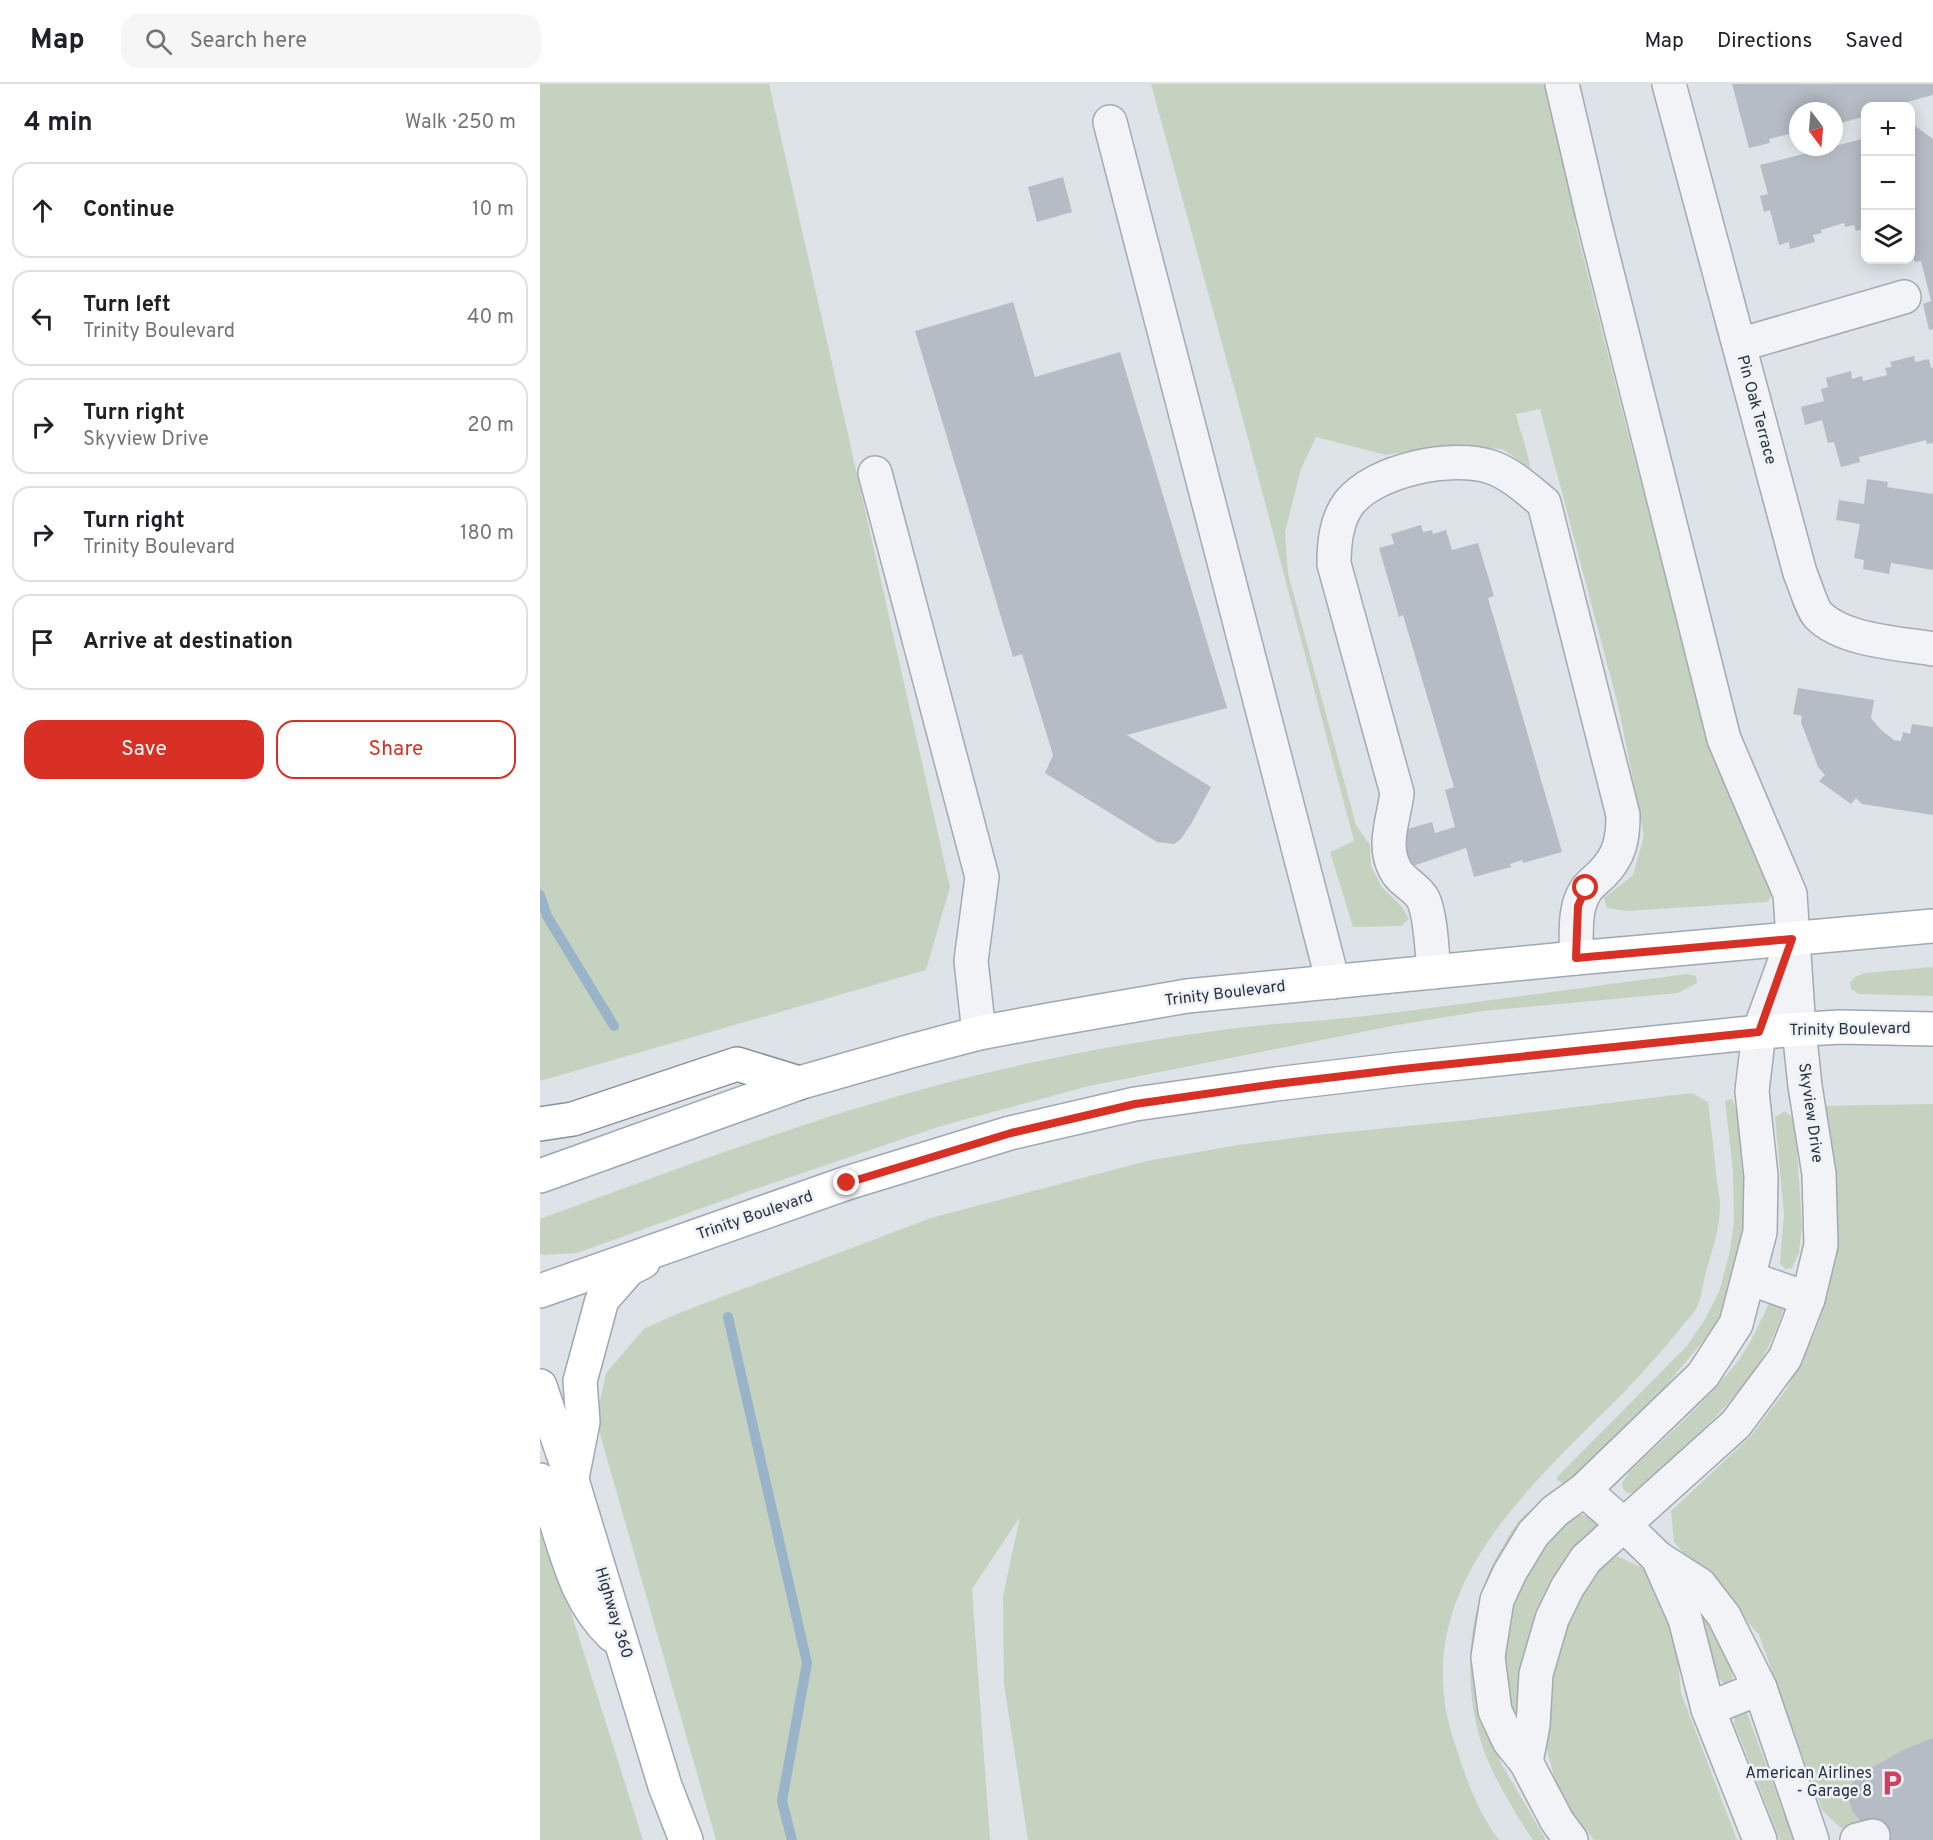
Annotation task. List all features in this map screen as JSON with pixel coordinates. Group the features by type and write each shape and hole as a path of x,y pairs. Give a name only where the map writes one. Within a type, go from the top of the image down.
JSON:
{"main road":[{"name":"Trinity Boulevard","path":"540,1176 799,1083 911,1050 979,1034 1187,996 1933,926"},
{"name":"Trinity Boulevard","path":"540,1291 847,1183 1011,1133 1135,1104 1345,1076 1759,1032 1840,1027 1933,1029"},
{"path":"540,1124 573,1119 736,1064 799,1083"},
{"path":"572,1480 583,1422 580,1381 602,1300 629,1269 688,1239"},
{"name":"Highway 360","path":"540,1386 572,1480 665,1786 686,1840"},
{"path":"540,1480 579,1590 598,1621 624,1647"}],"street":[{"name":"Skyview Drive","path":"1526,1762 1533,1725 1536,1674 1552,1619 1567,1588 1586,1559 1736,1424 1785,1358 1808,1299 1821,1245 1820,1174 1805,1086 1790,894 1724,739 1594,221 1562,84"},
{"name":"Pin Oak Terrace","path":"1669,84 1800,573 1817,615 1834,628 1855,636 1933,649"},
{"path":"1110,122 1333,982"},
{"path":"1739,345 1904,297"},
{"path":"1434,972 1428,916 1423,900 1395,869 1390,851 1388,836 1395,813 1397,793 1334,564 1334,546 1339,522 1349,503 1364,488 1383,477 1430,465 1460,463 1489,466 1513,478 1544,503 1623,815 1623,836 1618,854 1604,873 1586,888 1578,906 1576,958"},
{"path":"875,473 982,877 971,961 979,1034"},
{"path":"1571,1840 1557,1821 1526,1762 1509,1741 1495,1711 1488,1657 1497,1600 1510,1572 1533,1534 1555,1511 1584,1490 1703,1375 1736,1324 1760,1232 1761,1176 1752,1090 1759,1032 1792,939"},
{"path":"1749,1278 1808,1299"},
{"path":"1584,1490 1658,1558 1700,1585 1724,1616 1760,1688 1812,1840"},
{"path":"1658,1558 1685,1619 1708,1709 1760,1840"},
{"path":"1708,1709 1760,1688"}],"green space":[{"path":"540,84 769,84 950,887 926,970 540,1081"},
{"path":"1151,84 1550,84 1566,135 1576,228 1707,731 1773,893 1768,902 1626,911 1607,908 1604,898 1633,875 1644,836 1619,709 1540,409 1516,414 1530,468 1502,449 1443,445 1386,455 1316,437 1301,469 1285,532 1288,574 1356,825 1370,845 1371,866 1382,887 1402,907 1409,919 1401,926 1353,927 1330,852 1354,841 1252,453"},
{"path":"1933,967 1933,996 1859,994 1851,989 1850,982 1865,973"},
{"path":"1687,974 1696,976 1697,983 1678,993 1483,1011 1397,1025 1089,1086 941,1126 577,1253 544,1255 540,1253 540,1219 819,1120 933,1086 990,1072 1058,1057 1195,1034 1365,1016"},
{"path":"1692,1093 1708,1102 1720,1198 1719,1223 1697,1307 1640,1375 1517,1503 1486,1544 1462,1588 1447,1636 1443,1686 1454,1741 1478,1805 1499,1840 1028,1840 1004,1684 1003,1596 1020,1517 972,1589 990,1840 716,1840 596,1420 606,1373 644,1329 679,1313 931,1218 1147,1161 1238,1145 1316,1135 1469,1120"},
{"path":"1732,1099 1737,1111 1746,1210 1743,1244 1733,1287 1719,1322 1664,1388 1565,1486 1556,1478 1687,1346 1719,1292 1730,1251 1734,1222 1733,1171 1725,1101"},
{"path":"1933,1104 1933,1738 1905,1749 1858,1775 1846,1791 1852,1811 1862,1823 1841,1828 1822,1810 1759,1635 1674,1542 1671,1511 1750,1437 1788,1387 1815,1332 1828,1294 1833,1224 1817,1106"},
{"path":"1785,1111 1792,1117 1796,1135 1802,1226 1799,1253 1792,1268 1785,1269 1780,1263 1784,1214 1775,1117"},
{"path":"1771,1299 1781,1302 1784,1309 1767,1349 1754,1371 1697,1435 1634,1493 1628,1493 1623,1489 1622,1483 1630,1471 1726,1376 1748,1346"},
{"path":"1532,1510 1536,1515 1483,1697 1501,1763 1546,1840 1533,1840 1492,1770 1476,1724 1470,1674 1474,1623 1488,1575 1513,1529 1521,1518"},
{"path":"1574,1513 1592,1517 1598,1529 1522,1741 1504,1686 1503,1646 1518,1585 1553,1527"},
{"path":"540,1514 643,1840 540,1840"},
{"path":"1616,1556 1646,1569 1682,1650 1679,1671 1681,1693 1737,1840 1594,1840 1560,1797 1541,1730 1548,1660 1585,1573"},
{"path":"1698,1593 1723,1646 1733,1675 1732,1680 1728,1683 1723,1683 1716,1675 1695,1606"},
{"path":"1740,1712 1747,1713 1794,1840 1780,1840 1734,1723 1735,1716"}],"building":[{"path":"1732,84 1933,84 1933,95 1907,102 1861,102 1861,117 1843,122 1843,102 1789,102 1789,134 1769,139 1770,143 1749,148"},
{"path":"1915,126 1933,139 1933,329 1929,330 1923,304 1931,301 1921,261 1915,262"},
{"path":"1861,139 1861,230 1856,231 1854,225 1845,227 1844,223 1813,235 1815,242 1790,249 1789,242 1779,245 1770,210 1764,212 1760,196 1768,194 1760,165 1795,156 1843,156 1843,144"},
{"path":"1063,177 1072,212 1037,222 1028,187"},
{"path":"1013,302 1035,377 1120,352 1227,708 1127,735 1211,787 1191,824 1181,839 1174,844 1157,842 1045,773 1053,755 1022,654 1013,657 915,331"},
{"path":"1914,356 1915,362 1929,359 1931,368 1933,367 1933,443 1927,444 1926,440 1859,457 1860,462 1841,467 1834,442 1828,443 1822,420 1805,425 1801,407 1824,401 1821,389 1828,387 1826,378 1851,371 1852,379 1862,376 1863,381 1887,375 1885,368 1892,367 1890,362"},
{"path":"1867,479 1888,482 1887,487 1933,494 1933,570 1891,563 1889,574 1863,569 1864,560 1854,558 1860,524 1836,520 1839,500 1864,504"},
{"path":"1421,525 1423,532 1432,530 1433,534 1446,530 1452,550 1478,543 1494,596 1488,598 1562,852 1523,863 1522,860 1510,864 1511,867 1474,877 1466,848 1404,869 1394,833 1432,822 1435,833 1455,827 1445,790 1454,787 1403,615 1399,617 1379,548 1394,544 1391,534"},
{"path":"1798,688 1874,700 1871,718 1894,740 1901,741 1903,732 1910,734 1912,724 1933,727 1933,815 1862,804 1856,798 1851,804 1819,781 1825,775 1818,767 1801,722 1802,716 1793,714"},
{"name":"American Airlines - Garage 8","path":"1933,1738 1933,1840 1876,1840 1852,1811 1846,1791 1858,1775 1905,1749"}],"waterway":[{"path":"540,895 547,916 614,1026"},
{"path":"728,1317 807,1663 782,1801 792,1840"}],"place":[{"name":"American Airlines - Garage 8","path":"1892,1783"}],"route":[{"path":"847,1183 1011,1133 1135,1104 1402,1069 1759,1032 1792,939 1576,958 1578,906 1586,888"}]}
